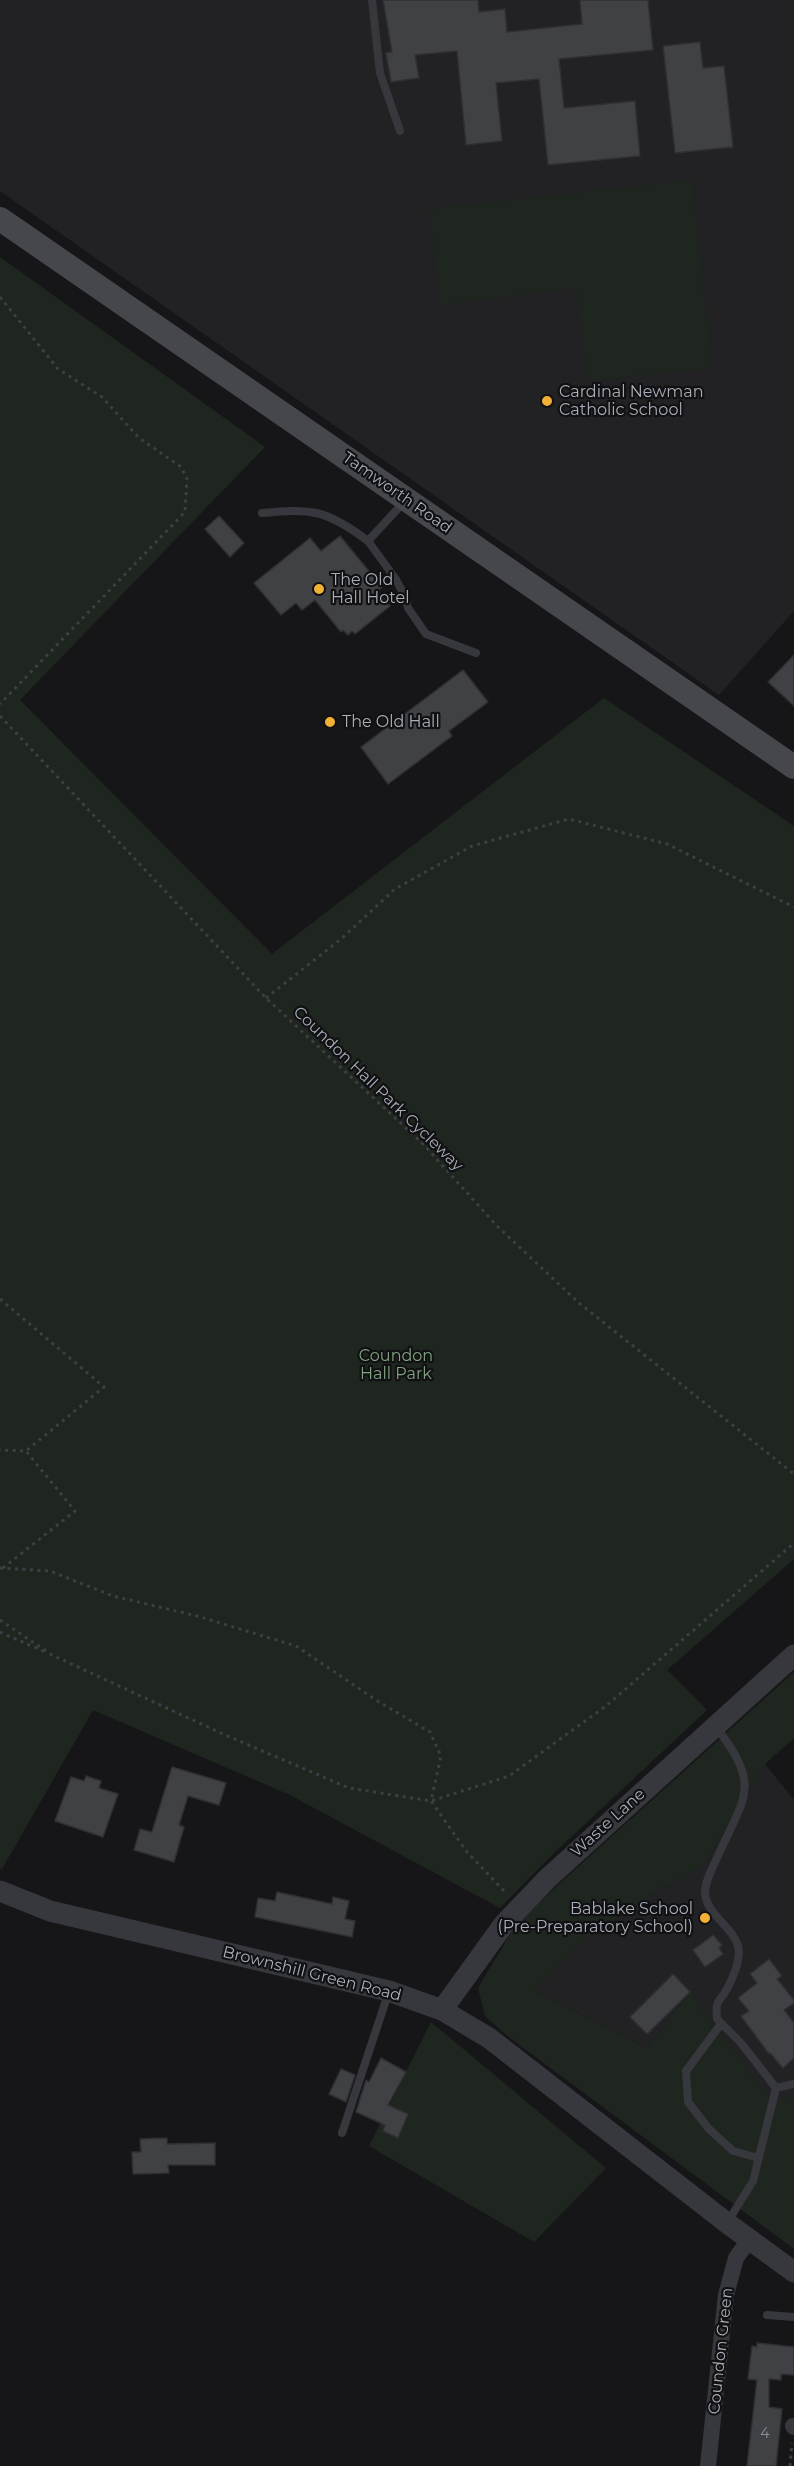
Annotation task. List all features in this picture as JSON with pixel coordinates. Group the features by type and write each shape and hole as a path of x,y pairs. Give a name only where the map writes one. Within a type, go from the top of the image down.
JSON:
{"main road":[{"name":"Tamworth Road","path":"0,219 794,767"}],"street":[{"name":"Waste Lane","path":"442,2010 504,1924 547,1879 794,1654"},
{"name":"Brownshill Green Road","path":"0,1891 50,1911 389,1991 442,2010 489,2038 749,2240 794,2272"},
{"name":"Coundon Green","path":"708,2466 726,2295 736,2258 749,2240"}],"lane":[{"path":"372,0 380,73 400,131"},
{"path":"368,541 406,499"},
{"path":"262,513 289,510 319,512 348,526 368,541 395,578 405,596 408,608 426,634 476,654"},
{"path":"716,1726 735,1752 745,1781 744,1799 708,1878 705,1894 710,1906 738,1945 739,1956 732,1977 726,1992 717,2004 717,2019 741,2043 776,2088"},
{"path":"342,2133 389,1991"},
{"path":"721,2024 686,2071 688,2102 709,2129 733,2151 759,2158"},
{"path":"776,2088 794,2084"},
{"path":"727,2223 753,2181 776,2088"},
{"path":"768,2315 794,2317"}],"path":[{"path":"0,297 58,369 102,397 139,438 181,467 187,479 188,494 185,512 0,704"},
{"name":"Coundon Hall Park Cycleway","path":"0,716 266,998 423,1144 497,1226 579,1303 794,1474"},
{"path":"266,998 341,939 395,889 472,846 569,819 667,844 794,907"},
{"path":"0,1299 104,1387 26,1451 0,1450"},
{"path":"1,1568 75,1511 26,1451"},
{"path":"0,1632 223,1734 349,1788 431,1801 509,1776 519,1769 606,1706 794,1543"},
{"path":"1,1568 50,1570 112,1596 197,1616 296,1646 376,1700 430,1732 441,1756 431,1801 467,1852 519,1908"},
{"path":"0,1620 52,1655"},
{"path":"790,2466 794,2427"}],"shaded area":[{"name":"Cardinal Newman Catholic School","path":"0,0 794,0 794,611 719,695 0,191"},
{"name":"Bablake School (Pre-Preparatory School)","path":"765,1764 794,1800 794,2095 773,2103 690,1992 647,2048 535,1991 582,1942 650,1895 704,1865"}],"green space":[{"path":"692,180 712,368 587,381 577,288 440,305 429,209"},
{"name":"Coundon Hall Park","path":"0,257 265,447 20,700 272,954 604,698 794,826 794,1559 667,1670 707,1710 555,1852 500,1908 290,1795 93,1710 2,1869 0,1868"},
{"path":"794,1672 794,1738 765,1764 704,1865 650,1895 582,1942 535,1991 647,2048 690,1992 773,2102 794,2095 794,2249 510,2038 485,2016 478,1988 518,1921"},
{"path":"431,2022 606,2168 534,2242 369,2146"}],"building":[{"path":"383,0 478,0 479,12 505,9 507,32 582,24 580,0 648,0 653,50 559,59 564,108 635,101 640,156 548,165 539,79 496,83 502,141 466,145 457,51 415,55 419,78 391,82 386,53 392,52"},
{"path":"700,42 703,68 724,66 733,147 675,153 663,46"},
{"path":"219,516 244,543 230,557 205,529"},
{"name":"The Old Hall Hotel","path":"340,536 382,587 378,591 390,606 355,634 352,631 348,635 343,630 341,632 315,600 302,610 296,603 281,615 254,583 310,538 321,551"},
{"path":"794,655 794,706 768,682"},
{"path":"463,670 488,702 449,731 452,736 388,784 361,747"},
{"path":"172,1767 226,1783 219,1805 188,1796 179,1825 184,1827 174,1862 134,1850 140,1829 152,1832"},
{"path":"86,1776 101,1781 99,1788 118,1794 103,1837 55,1821 71,1777 84,1781"},
{"path":"277,1892 332,1904 333,1897 349,1901 345,1919 355,1921 352,1937 255,1917 258,1898 275,1901"},
{"path":"713,1935 722,1945 719,1948 723,1954 705,1967 693,1950"},
{"path":"769,1959 782,1976 777,1979 794,2000 794,2003 784,2010 794,2023 794,2058 783,2068 769,2054 741,2016 749,2011 738,1998 757,1983 750,1974"},
{"path":"673,1974 690,1992 647,2034 630,2017"},
{"path":"381,2058 406,2072 388,2105 408,2114 398,2138 383,2131 385,2125 356,2112 366,2080 369,2082"},
{"path":"341,2069 355,2075 346,2102 329,2094"},
{"path":"167,2138 167,2144 215,2143 215,2165 168,2165 169,2173 133,2174 132,2152 141,2152 140,2139"},
{"path":"757,2343 794,2347 794,2375 781,2374 781,2380 769,2379 769,2407 782,2409 776,2466 747,2466 757,2380 748,2379 752,2346 757,2347"}],"place":[{"name":"Cardinal Newman Catholic School","path":"547,401"},
{"name":"The Old Hall Hotel","path":"319,589"},
{"name":"The Old Hall","path":"330,722"},
{"name":"Bablake School (Pre-Preparatory School)","path":"705,1918"}]}
